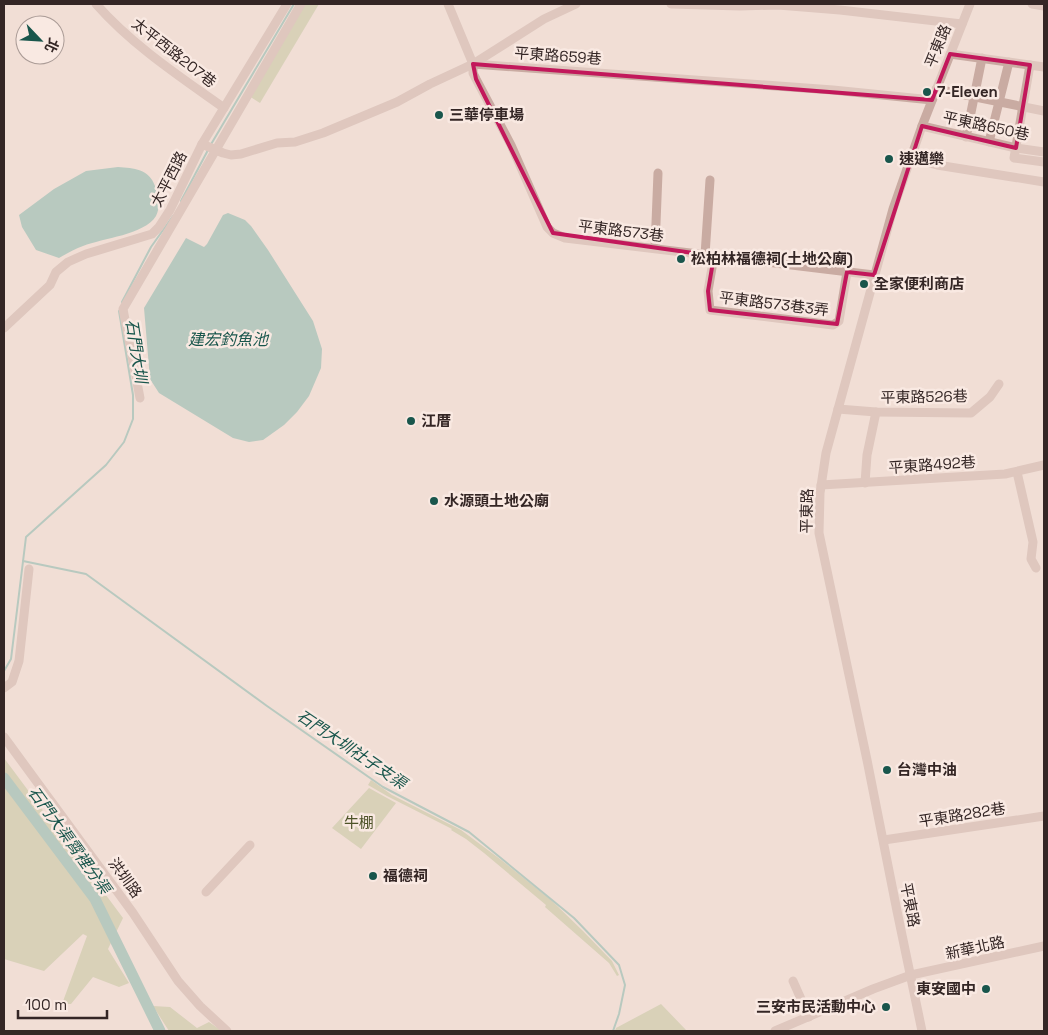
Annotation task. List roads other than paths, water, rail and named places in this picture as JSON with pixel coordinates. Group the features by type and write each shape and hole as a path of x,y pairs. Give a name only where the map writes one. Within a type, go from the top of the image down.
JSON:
{"street":[{"name":"太平西路207巷","path":"96,4 108,18 155,58 224,108"},
{"name":"太平西路","path":"4,328 50,285 56,272 68,262 86,254 152,234 159,227 209,147 224,108 287,4"},
{"path":"140,398 123,309 209,147 301,4"},
{"path":"448,4 473,64 544,19 576,4"},
{"path":"670,4 795,6 962,24"},
{"name":"平東路","path":"922,1031 819,533 821,485 826,453 874,275 910,158 970,4"},
{"path":"1032,4 1044,6"},
{"path":"950,54 1044,67"},
{"path":"966,137 982,58"},
{"path":"989,142 1009,62"},
{"name":"平東路659巷","path":"209,147 231,155 241,154 277,143 295,142 323,134 397,102 473,64 932,100"},
{"name":"平東路573巷","path":"473,64 473,73 511,145 553,233 565,238 874,275"},
{"path":"1030,65 1014,158 1044,162"},
{"path":"936,89 1044,111"},
{"name":"平東路650巷","path":"922,126 1016,148 1043,152"},
{"path":"1043,152 1044,141"},
{"path":"910,158 937,165 1044,182"},
{"path":"654,248 658,172"},
{"path":"710,180 710,255"},
{"name":"平東路573巷3弄","path":"710,255 708,291 710,310 823,324 833,325 839,321 848,272"},
{"name":"平東路526巷","path":"838,409 876,412 972,413 990,397 999,384"},
{"path":"865,483 867,455 876,412"},
{"name":"平東路492巷","path":"821,485 1005,474 1044,465"},
{"path":"1016,472 1033,542 1030,559 1036,568"},
{"path":"4,688 12,682 19,661 29,568"},
{"name":"洪圳路","path":"4,737 133,913 178,981 200,1006 227,1031"},
{"name":"平東路282巷","path":"884,840 1044,816"},
{"path":"206,892 250,845"},
{"name":"新華北路","path":"775,1031 911,975 1044,946"},
{"path":"793,981 809,1017"}],"water":[{"path":"118,167 140,170 149,176 155,186 159,205 156,216 142,228 133,232 91,243 59,258 36,250 22,227 19,215 54,189 86,171"},
{"name":"建宏釣魚池","path":"228,213 245,220 268,250 313,321 322,349 321,368 309,396 297,412 284,425 263,440 249,442 233,438 159,393 150,379 144,308 186,238 204,247 223,215"}],"waterway":[{"name":"石門大圳","path":"210,146 294,4"},
{"name":"石門大圳","path":"181,201 208,150"},
{"name":"石門大圳","path":"122,302 151,247 173,216"},
{"name":"石門大圳","path":"4,671 11,659 26,537 106,465 124,442 133,419 133,395 119,311"},
{"name":"石門大圳社子支渠","path":"23,561 86,574 267,706 383,787 469,832 574,918 619,965 625,985 619,1014 613,1031"},
{"name":"石門大渠霄裡分渠","path":"4,778 95,899 160,1031"}],"place":[{"name":"7-Eleven","path":"927,92"},
{"name":"三華停車場","path":"439,115"},
{"name":"速邁樂","path":"889,159"},
{"name":"松柏林福德祠(土地公廟)","path":"681,259"},
{"name":"全家便利商店","path":"864,284"},
{"name":"江厝","path":"411,421"},
{"name":"水源頭土地公廟","path":"434,501"},
{"name":"台灣中油","path":"887,770"},
{"name":"福德祠","path":"373,876"},
{"name":"東安國中","path":"986,989"},
{"name":"三安市民活動中心","path":"886,1007"}],"park label":[{"name":"牛棚","path":"359,823"}]}
